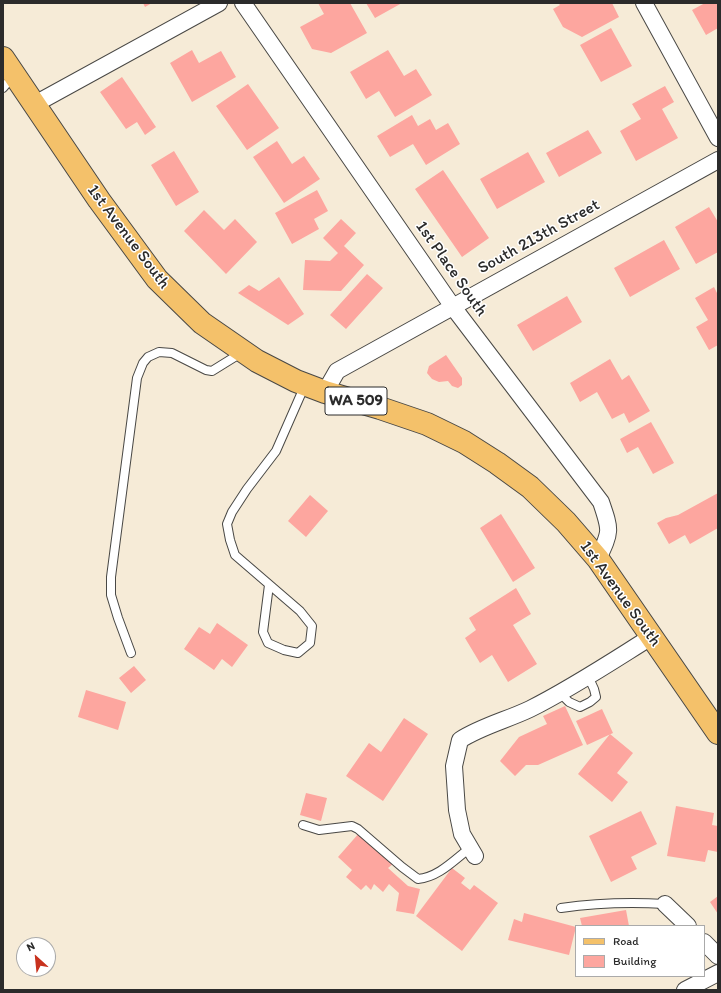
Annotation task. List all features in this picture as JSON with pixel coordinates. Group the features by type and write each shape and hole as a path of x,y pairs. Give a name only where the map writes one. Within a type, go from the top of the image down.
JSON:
{"main road":[{"name":"1st Avenue South","path":"7,73 35,104 99,200 157,280 202,323 257,361 315,389 380,408 427,424 464,442 497,463 530,487 566,522 598,559 718,733"}],"street":[{"path":"35,104 219,3"},
{"name":"1st Place South","path":"243,3 453,307 601,502 609,525 608,538 598,559"},
{"path":"644,3 718,138"},
{"name":"South 213th Street","path":"315,389 337,371 718,160"},
{"path":"472,852 462,834 457,810 454,766 460,740 471,733 529,710 560,693 651,637"},
{"path":"665,904 687,925"},
{"path":"705,943 718,956"},
{"path":"685,990 718,973"}],"lane":[{"path":"131,653 111,595 111,577 137,378 143,363 148,357 159,352 172,353 206,370 212,370 244,351"},
{"path":"269,585 263,632 268,642 284,650 298,653 310,644 312,626 300,611 235,555 227,524 232,512 247,489 276,451 315,389"},
{"path":"560,693 569,702 580,707 590,702 596,697 588,676"},
{"path":"303,825 319,830 352,826 358,828 402,867 418,879 428,878 435,875 472,852"},
{"path":"561,908 615,902 665,904"}],"building":[{"path":"143,3 152,3 145,7"},
{"path":"318,3 350,3 367,33 331,53 312,49 300,27 324,14"},
{"path":"366,3 402,3 375,18"},
{"path":"558,3 612,3 619,17 582,37 563,27 553,9 560,5"},
{"path":"705,3 718,3 718,28 706,35 692,10"},
{"path":"611,28 632,66 601,82 580,45"},
{"path":"192,50 199,63 221,51 236,77 192,102 170,63"},
{"path":"388,50 404,76 416,69 432,95 395,117 379,91 366,99 350,72"},
{"path":"122,77 156,127 145,135 137,122 126,129 100,92"},
{"path":"248,84 279,128 247,150 216,106"},
{"path":"665,86 674,102 662,109 678,138 636,161 620,131 641,119 632,104"},
{"path":"412,115 418,126 430,119 436,130 448,123 460,144 426,165 413,144 390,157 377,136"},
{"path":"588,130 602,153 559,177 546,153"},
{"path":"277,141 292,164 304,156 320,179 284,203 253,157"},
{"path":"174,151 199,192 176,206 151,165"},
{"path":"528,152 545,182 497,209 480,179"},
{"path":"443,170 489,238 462,257 415,189"},
{"path":"317,190 328,211 314,219 319,229 292,244 275,213"},
{"path":"709,207 718,222 718,252 696,264 675,227"},
{"path":"204,210 224,230 235,219 257,242 226,274 184,231"},
{"path":"341,219 356,233 344,246 364,265 341,291 303,290 305,260 330,261 338,253 323,238"},
{"path":"664,240 680,269 630,297 614,268"},
{"path":"367,274 383,288 346,329 330,315"},
{"path":"279,277 304,314 288,325 238,293 249,285 259,291"},
{"path":"714,287 718,295 718,345 709,350 696,327 708,320 695,298"},
{"path":"567,296 582,322 533,351 517,325"},
{"path":"446,355 462,378 462,385 458,388 452,386 448,381 439,382 432,379 427,373 429,366"},
{"path":"610,359 622,380 629,375 650,411 629,423 624,413 612,419 597,392 580,402 570,383"},
{"path":"651,422 674,463 653,474 638,447 627,453 620,439"},
{"path":"718,493 718,528 690,544 685,535 669,544 657,523 666,518 678,515"},
{"path":"310,495 328,511 306,537 288,521"},
{"path":"501,514 535,568 513,582 480,528"},
{"path":"516,588 531,614 513,625 537,664 508,682 492,655 480,663 465,638 476,630 469,618"},
{"path":"217,623 248,645 232,667 222,659 214,670 184,649 199,627 210,634"},
{"path":"134,666 146,680 131,693 119,678"},
{"path":"86,690 126,702 118,730 78,717"},
{"path":"565,706 583,745 538,765 526,765 515,776 500,761 519,737 547,724 543,716"},
{"path":"602,709 613,733 587,745 576,721"},
{"path":"404,718 428,734 383,801 346,776 369,743 381,752"},
{"path":"610,734 633,753 617,773 628,782 612,802 578,774"},
{"path":"306,793 327,798 321,821 300,815"},
{"path":"676,806 714,813 712,825 718,826 718,852 708,850 705,862 667,856"},
{"path":"641,811 657,844 631,857 637,869 611,882 589,836"},
{"path":"360,832 394,863 388,868 408,886 420,889 414,914 396,911 399,893 389,884 383,892 374,884 371,890 366,885 361,890 346,877 352,870 338,857"},
{"path":"452,868 465,878 461,883 470,890 474,885 498,903 462,951 416,916"},
{"path":"718,896 718,914 710,902"},
{"path":"626,910 629,925 582,925 580,918"},
{"path":"524,913 575,927 569,955 508,940 514,919 522,922"}]}
